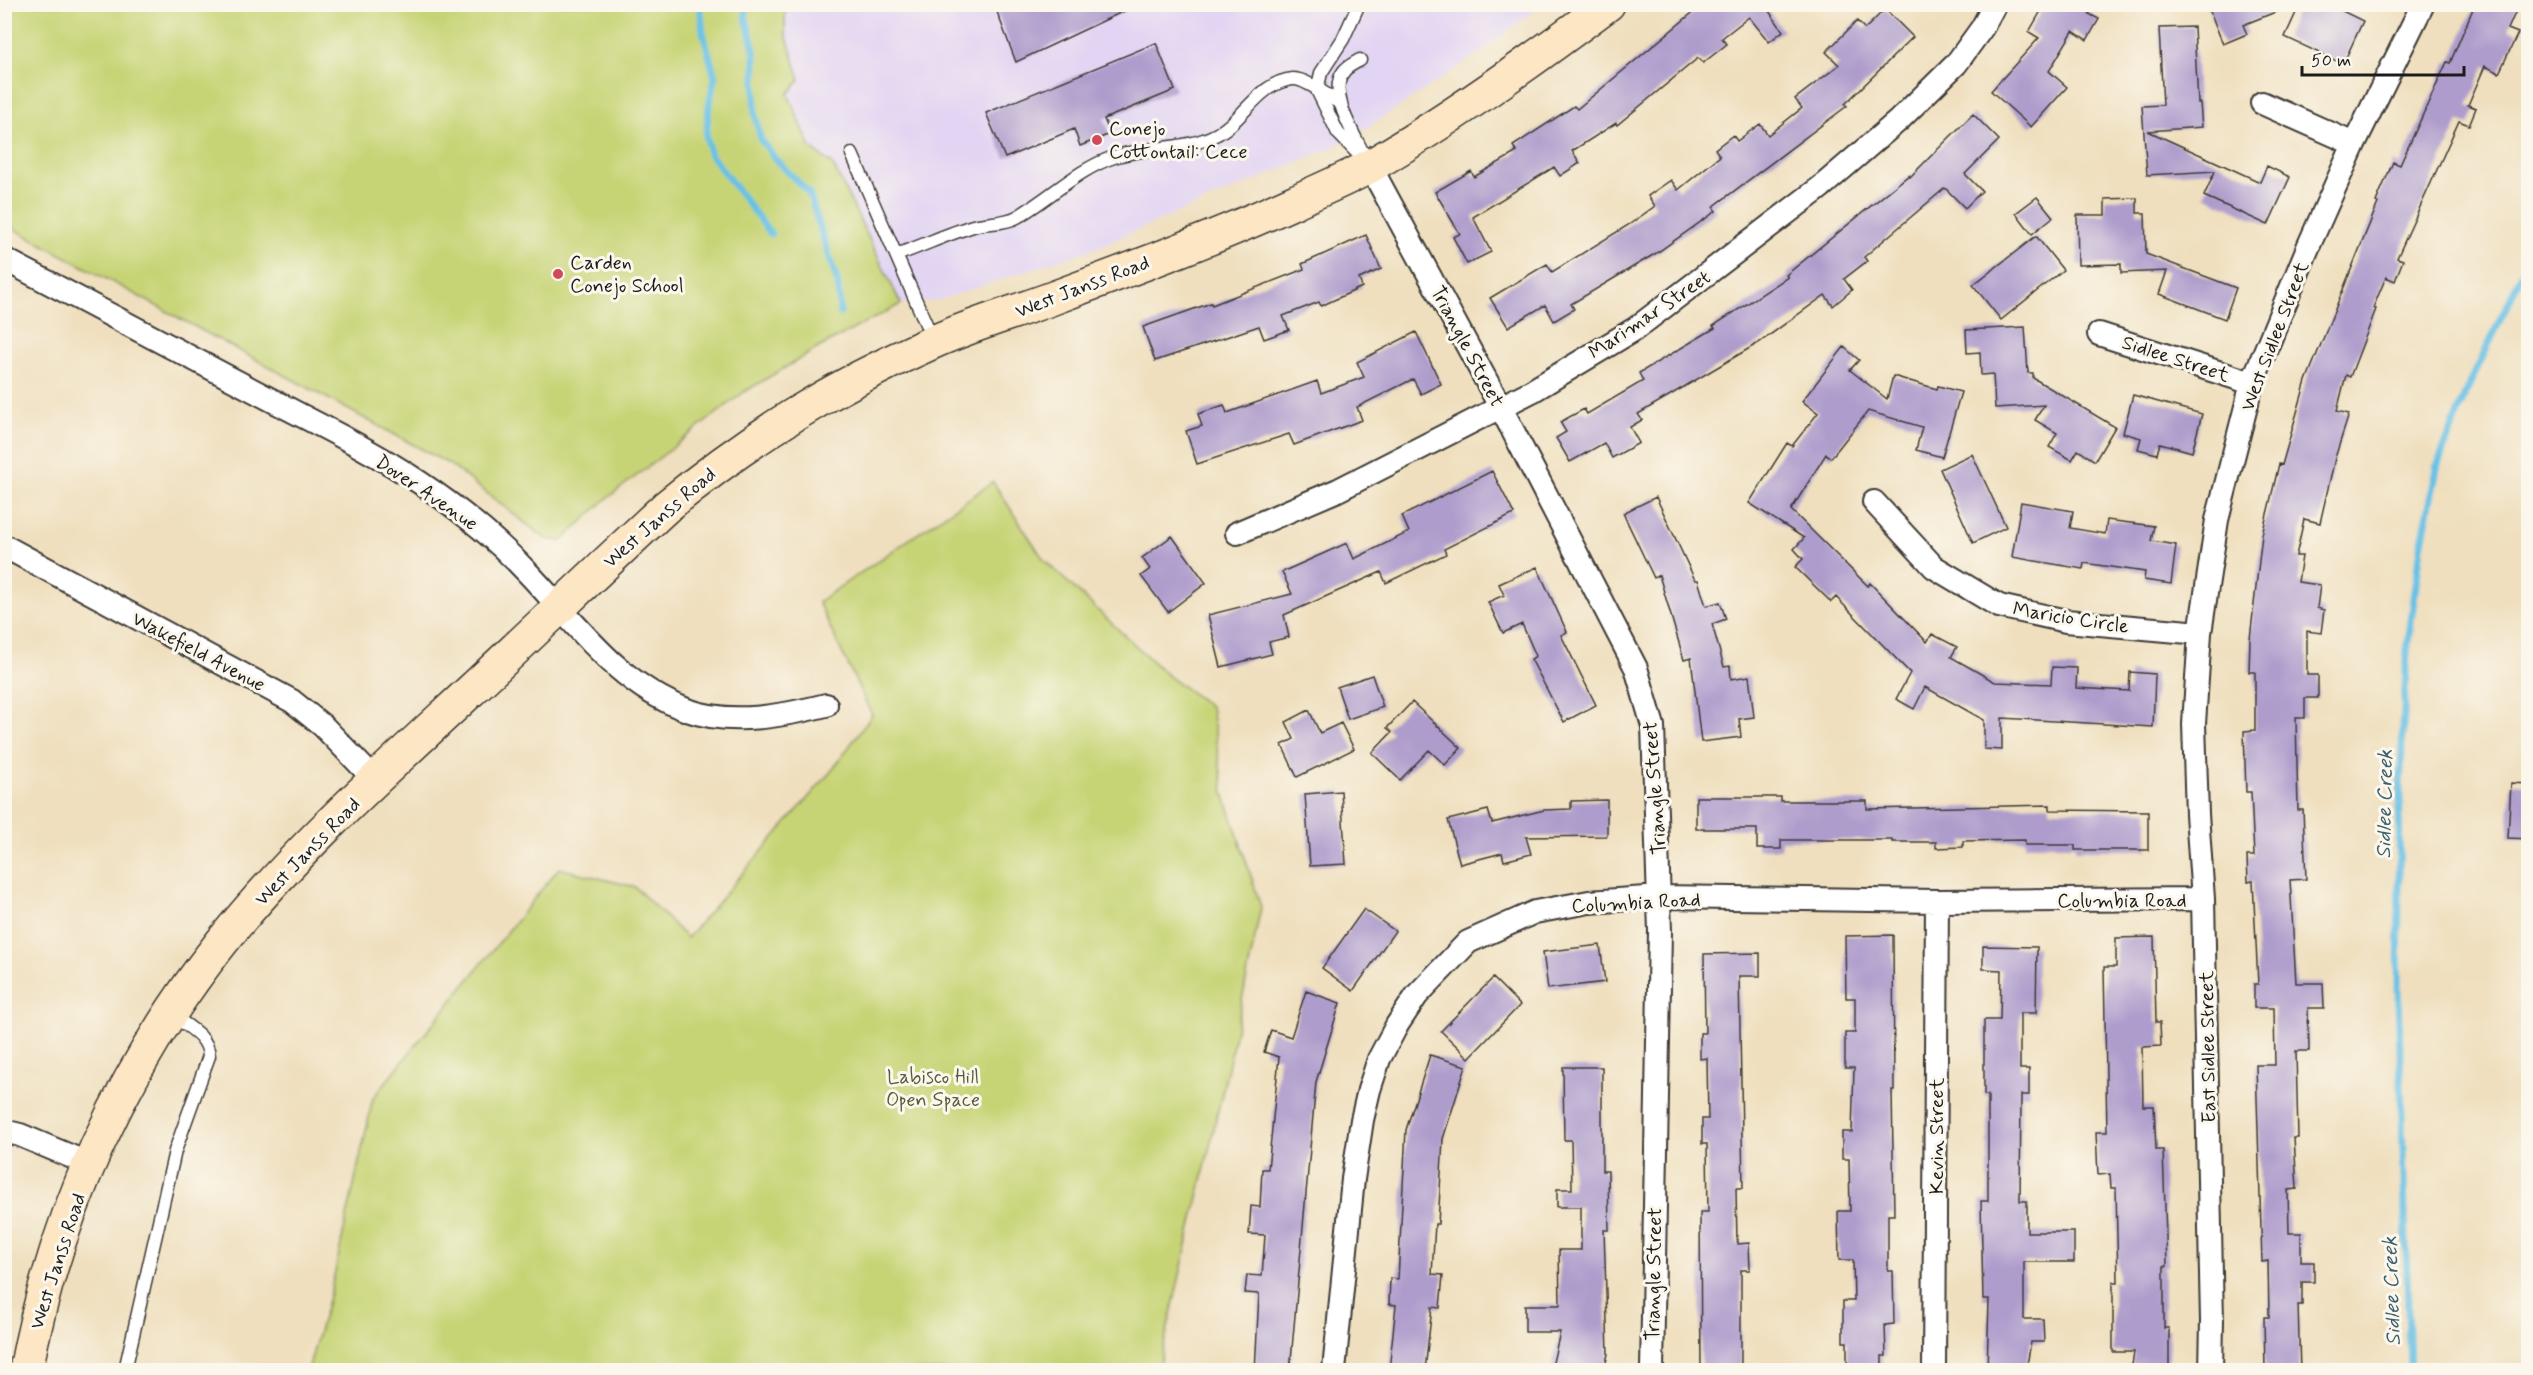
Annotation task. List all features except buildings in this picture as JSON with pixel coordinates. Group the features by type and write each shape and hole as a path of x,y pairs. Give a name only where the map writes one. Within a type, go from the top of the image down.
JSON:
{"main road":[{"name":"West Janss Road","path":"26,1371 46,1282 63,1227 89,1164 129,1081 171,1014 220,944 269,888 375,780 666,507 723,462 816,400 934,341 1199,243 1370,166 1527,65 1608,4"}],"street":[{"name":"Marimar Street","path":"1237,533 1338,490 1532,391 1635,328 1821,187 1899,120 1956,64 1982,28 1995,4"},
{"name":"West Sidlee Street","path":"2194,724 2200,633 2217,520 2252,383 2354,144 2423,4"},
{"path":"2262,103 2354,144"},
{"name":"Triangle Street","path":"1370,166 1500,406 1636,668 1653,726 1660,897 1652,1371"},
{"name":"Dover Avenue","path":"4,259 332,432 418,481 484,531 527,572 627,678 688,711 729,718 788,714 826,705"},
{"name":"Sidlee Street","path":"2099,333 2252,383"},
{"name":"Maricio Circle","path":"1874,502 1934,567 1999,606 2066,621 2200,633"},
{"name":"Wakefield Avenue","path":"4,546 292,701 323,726 375,780"},
{"name":"East Sidlee Street","path":"2194,724 2197,814 2204,899 2211,1371"},
{"name":"Columbia Road","path":"1334,1371 1353,1179 1362,1120 1379,1059 1397,1024 1417,995 1468,942 1499,926 1535,912 1588,902 1660,897 1937,901 2204,899"},
{"name":"Kevin Street","path":"1934,1371 1937,901"},
{"path":"4,1131 20,1135 89,1164"}],"lane":[{"path":"1359,4 1343,39 1321,73 1317,90 1338,133 1370,166"},
{"path":"1360,60 1345,69 1338,89 1341,104 1370,166"},
{"path":"896,255 974,225 1015,218 1086,170 1114,157 1147,149 1185,145 1217,134 1240,116 1259,96 1281,81 1296,78 1304,81 1341,104"},
{"path":"852,154 934,341"},
{"path":"125,1371 176,1151 209,1056 208,1047 202,1037 171,1014"}],"shaded area":[{"name":"Carden Conejo School","path":"4,5 1542,5 1481,52 1373,124 1331,148 1095,248 939,300 901,304 818,348 744,392 675,443 604,501 562,541 546,539 449,464 5,224"}],"green space":[{"name":"Carden Conejo School","path":"4,5 785,5 785,31 800,80 788,94 811,148 833,165 901,304 818,348 744,392 604,501 562,541 546,539 449,464 5,224"},
{"name":"Labisco Hill Open Space","path":"993,482 1044,560 1166,674 1211,707 1224,793 1261,907 1230,1059 1158,1370 308,1370 331,1290 373,1098 559,868 635,887 687,938 833,769 872,715 818,602"}],"waterway":[{"path":"700,4 703,32 715,77 706,136 710,154 771,234"},
{"path":"745,4 755,54 755,115 761,140 776,160 809,193 838,284 840,313"},
{"name":"Sidlee Creek","path":"2410,1370 2398,990 2400,788 2407,651 2421,547 2438,464 2466,392 2528,261"}],"place":[{"name":"Conejo Cottontail: Cece","path":"1097,140"},
{"name":"Carden Conejo School","path":"558,274"}]}
